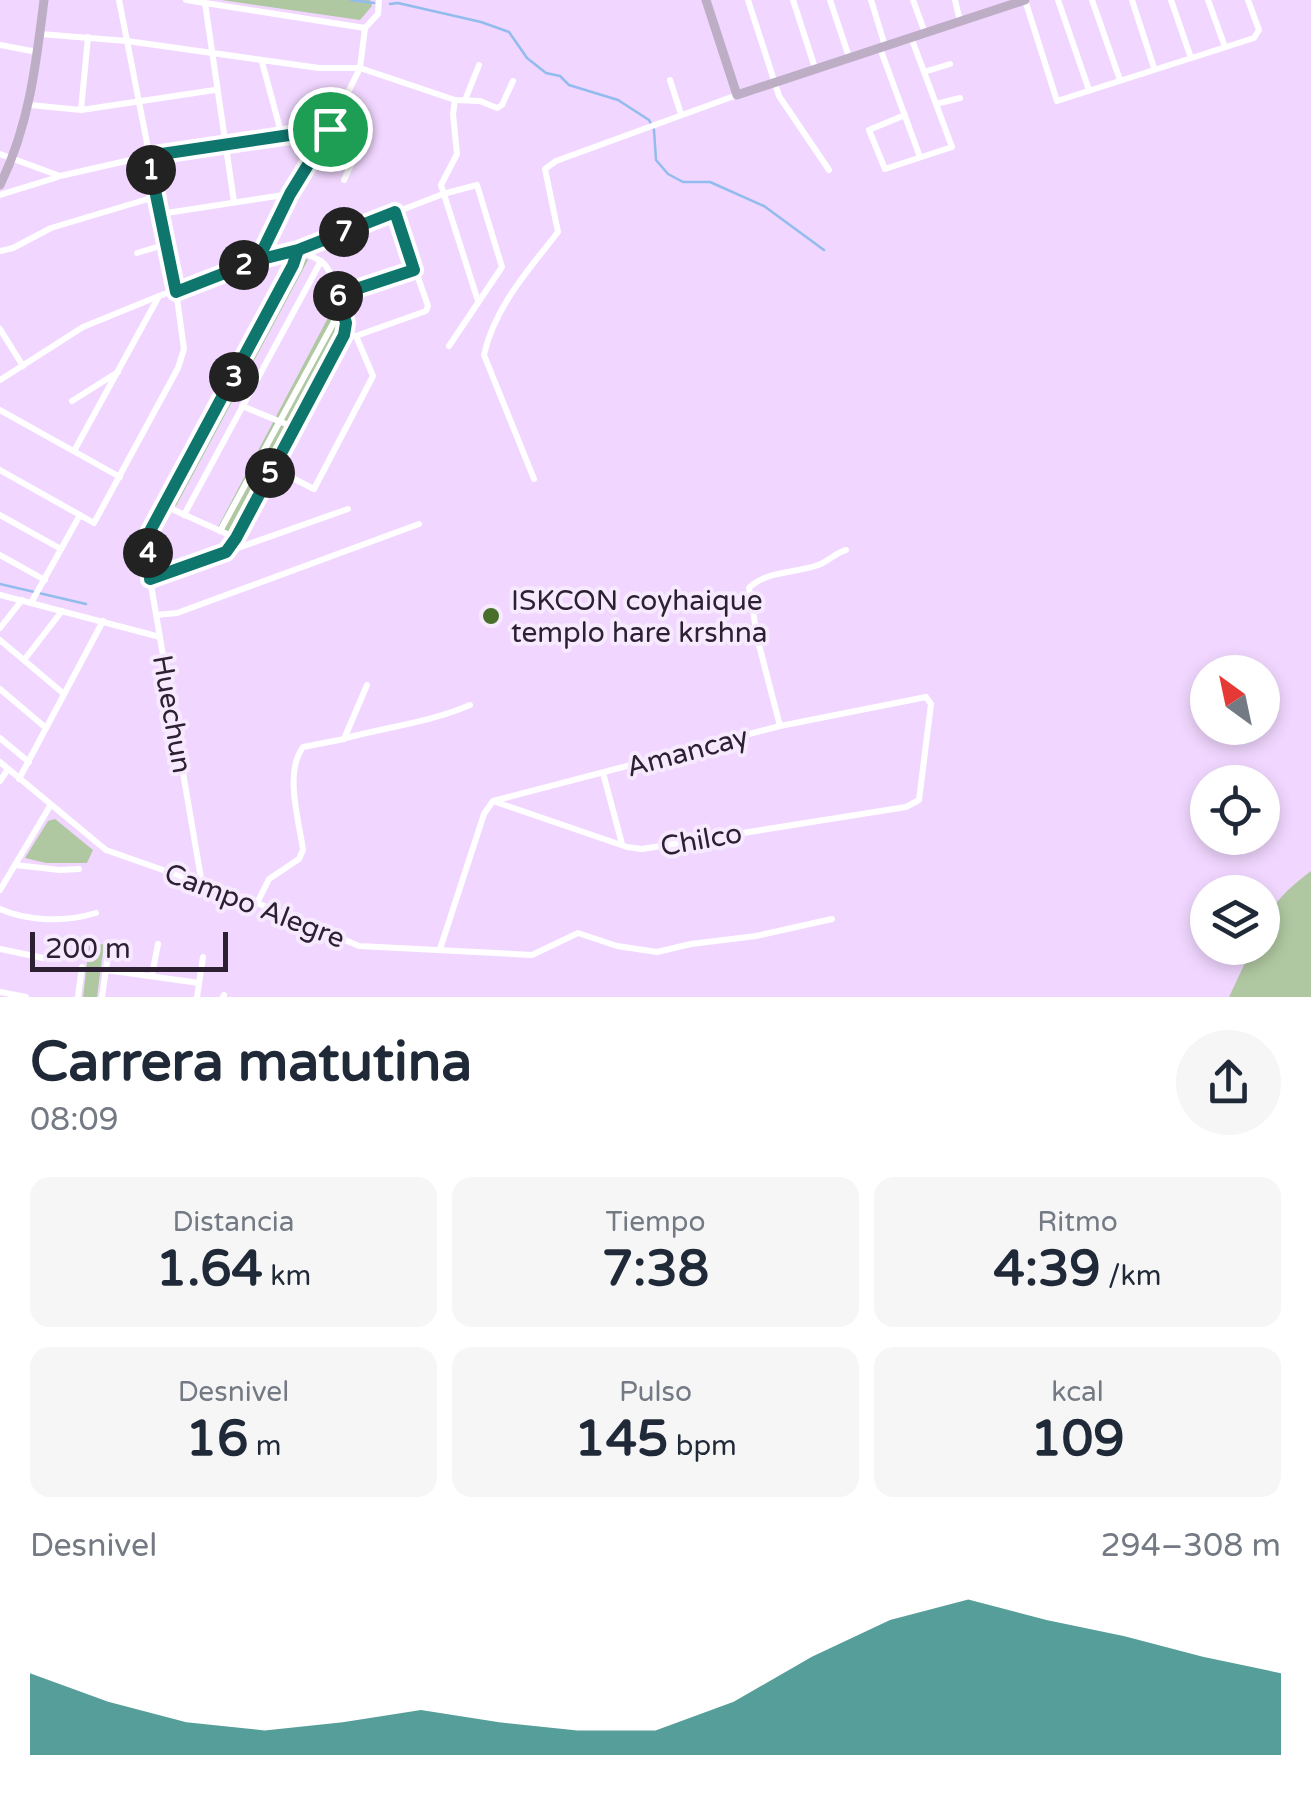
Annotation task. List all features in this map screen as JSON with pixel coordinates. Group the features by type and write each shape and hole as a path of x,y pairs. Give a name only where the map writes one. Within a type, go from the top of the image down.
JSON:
{"street":[{"path":"0,185 30,104 44,0"},
{"path":"1,472 94,523 178,368 184,349 120,0"},
{"path":"186,0 366,28"},
{"path":"258,260 360,68 366,28 378,14 379,0"},
{"path":"708,0 737,94"},
{"path":"748,0 779,96 828,170"},
{"path":"793,0 815,68"},
{"path":"830,0 850,58"},
{"path":"871,0 882,46 920,157"},
{"path":"913,0 925,32"},
{"path":"954,0 960,21"},
{"path":"534,479 484,354 488,335 518,283 558,232 544,169 556,161 737,94 1025,0 1057,100 1259,34 1248,0"},
{"path":"1058,0 1089,90"},
{"path":"1092,0 1120,80"},
{"path":"1132,0 1154,68"},
{"path":"1171,0 1191,58"},
{"path":"1208,0 1226,47"},
{"path":"205,3 234,202"},
{"path":"40,34 127,41 262,62 360,68 455,100 500,107 513,81"},
{"path":"82,110 88,37"},
{"path":"905,115 869,130 884,170 952,146 911,37"},
{"path":"0,45 38,52"},
{"path":"262,62 282,136"},
{"path":"924,72 950,64"},
{"path":"465,100 479,66"},
{"path":"670,80 681,114"},
{"path":"30,104 82,110 216,90"},
{"path":"936,104 960,98"},
{"path":"455,100 458,154 453,168 442,180 443,194 478,302"},
{"path":"0,195 60,176 148,156 352,127 364,136 344,180"},
{"path":"0,154 60,176"},
{"path":"0,380 82,327 258,260 298,250 443,194 477,185 502,267 448,346"},
{"path":"160,214 290,194"},
{"path":"0,250 14,248 51,228 158,196"},
{"path":"344,335 356,336 426,311 428,306 395,212"},
{"path":"136,253 167,244"},
{"path":"226,552 344,335 342,307 321,261 298,250"},
{"path":"236,538 164,506 298,250"},
{"path":"184,515 321,261"},
{"path":"338,295 414,270"},
{"path":"74,451 159,296"},
{"path":"220,532 342,307"},
{"path":"0,328 23,366"},
{"path":"273,468 314,489 373,376 356,336"},
{"path":"72,400 120,371"},
{"path":"226,391 296,428"},
{"path":"0,410 120,477"},
{"name":"Huechun","path":"164,506 149,533 150,579 202,884"},
{"path":"150,579 348,509"},
{"path":"0,515 62,549"},
{"path":"0,628 39,590 80,515"},
{"path":"156,615 177,613 420,524"},
{"path":"780,726 749,588 760,580 823,564 834,553 846,550"},
{"path":"0,555 45,580"},
{"path":"0,595 160,637"},
{"path":"24,660 62,611"},
{"path":"19,780 103,621"},
{"path":"0,640 64,694"},
{"path":"344,739 366,685"},
{"path":"0,689 46,728"},
{"name":"Amancay","path":"493,801 780,726 926,698 932,711 919,800 915,805"},
{"path":"257,903 268,879 299,859 303,850 293,769 303,748 442,717 470,705"},
{"path":"0,738 29,762"},
{"name":"Campo Alegre","path":"0,762 106,850 257,903 360,946 532,954 578,933 617,946 657,952 756,936 832,918"},
{"path":"0,781 8,768"},
{"path":"603,773 622,845"},
{"path":"440,948 484,814 493,801"},
{"name":"Chilco","path":"493,801 642,849 915,805"},
{"path":"0,890 50,806"},
{"path":"15,865 80,869"},
{"path":"0,908 22,916 54,919 96,912"},
{"path":"152,976 158,944"},
{"path":"102,997 109,948"},
{"path":"0,949 43,958"},
{"path":"197,997 202,957"},
{"path":"78,997 82,967"},
{"path":"106,970 199,984"},
{"path":"0,992 26,997"}],"green space":[{"path":"221,0 370,0 372,6 360,20"},
{"path":"298,254 308,260 176,506 165,501"},
{"path":"332,310 336,336 233,538 217,529"},
{"path":"55,819 93,850 87,863 46,863 25,858 48,821"},
{"path":"1311,871 1311,997 1229,997 1244,965 1280,965 1280,900"},
{"path":"104,944 97,997 83,997 89,946"}],"waterway":[{"path":"351,0 374,3"},
{"path":"390,4 481,22 509,32 527,58 546,73 560,76 569,85 618,100 649,120 654,130 656,160 668,174 683,182 710,182 764,206 824,250"},
{"path":"0,584 86,604"}],"place":[{"name":"ISKCON coyhaique templo hare krshna","path":"491,616"}],"route":[{"path":"330,129 148,156 176,292 258,260 298,250 149,533 150,579 226,552 236,538 344,335 346,323 338,295 414,270 395,212 298,250 258,260 290,194 330,129"}]}
